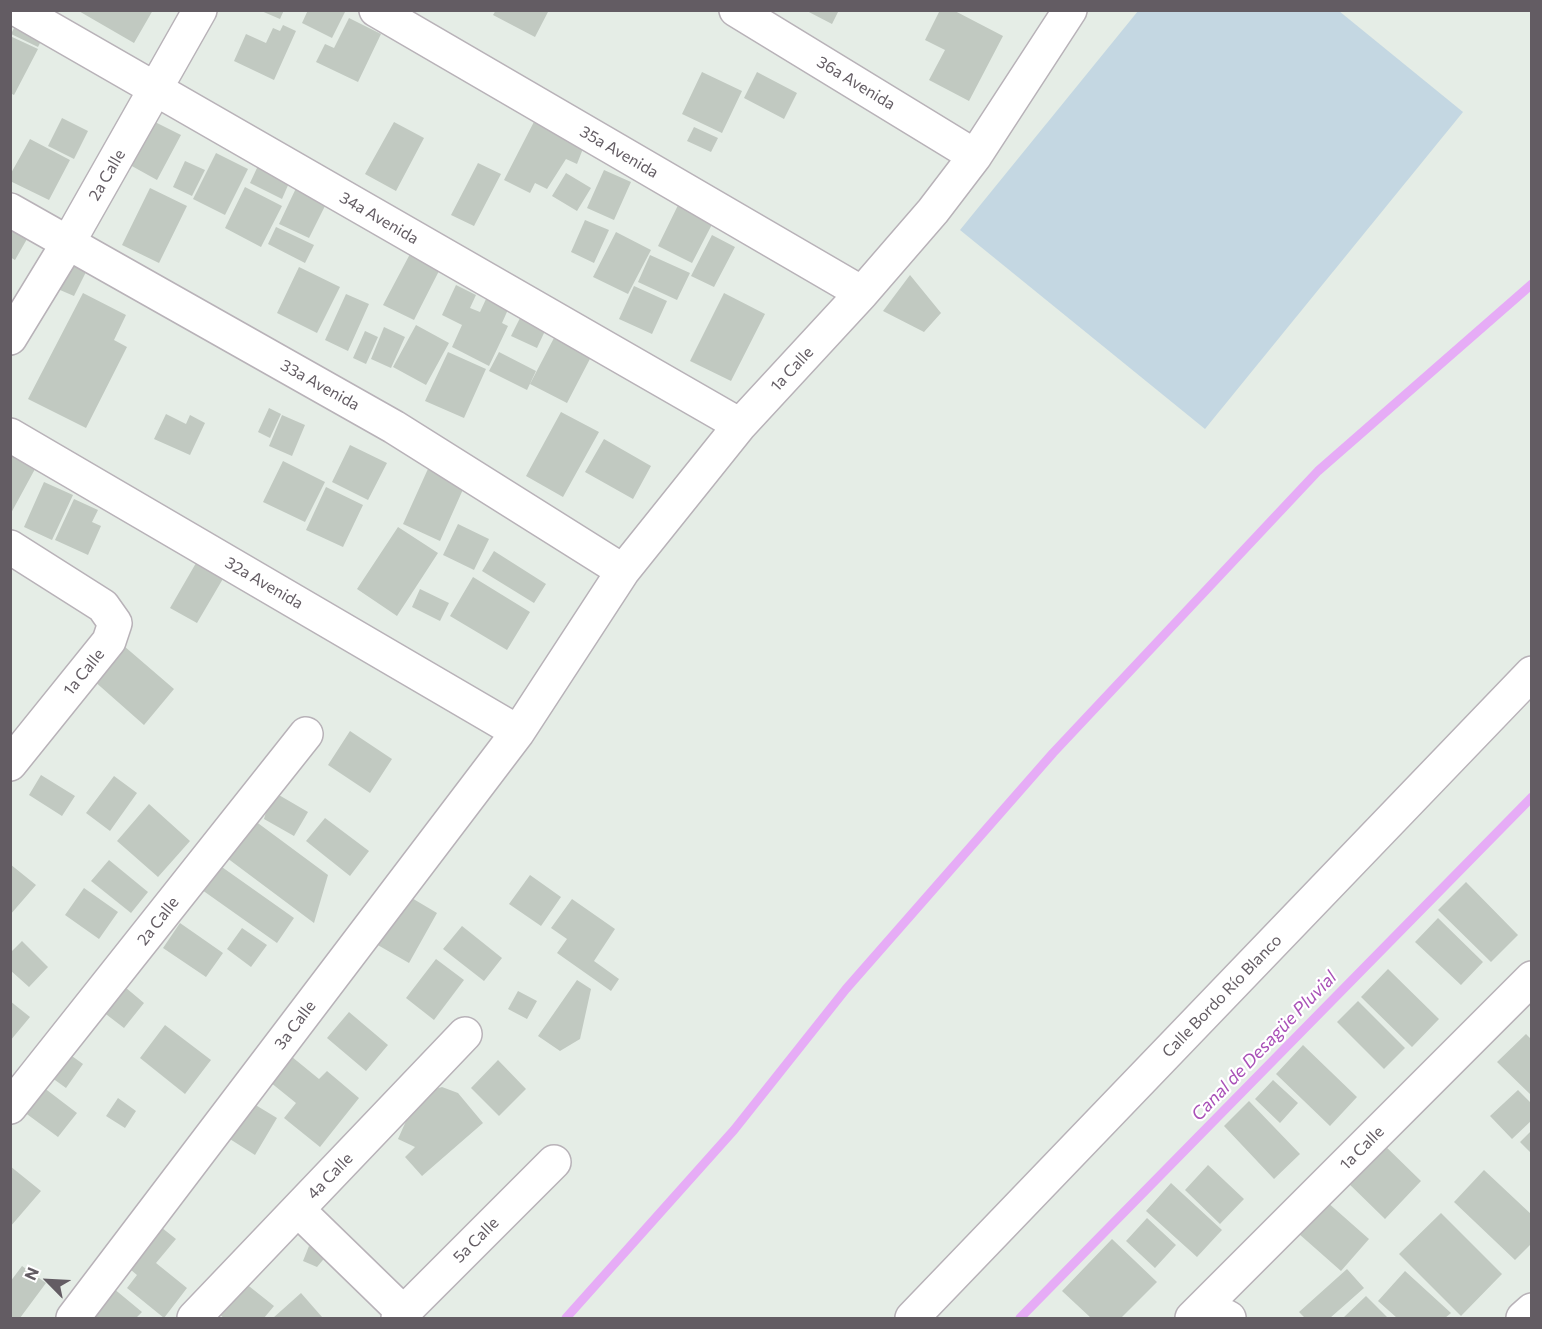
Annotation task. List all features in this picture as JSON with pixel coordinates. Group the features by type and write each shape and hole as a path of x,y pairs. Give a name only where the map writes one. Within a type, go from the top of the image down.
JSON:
{"street":[{"name":"34a Avenida","path":"18,10 740,425"},
{"name":"2a Calle","path":"10,338 68,243 200,10"},
{"name":"35a Avenida","path":"376,10 862,292"},
{"name":"36a Avenida","path":"736,10 975,156"},
{"name":"1a Calle","path":"518,732 623,571 740,425 933,212 975,156 1070,10"},
{"name":"33a Avenida","path":"10,210 394,427 623,571"},
{"name":"32a Avenida","path":"10,435 518,732"},
{"name":"1a Calle","path":"10,547 103,606 115,623 109,641 10,764"},
{"name":"Calle Bordo Río Blanco","path":"912,1318 1532,673"},
{"name":"3a Calle","path":"73,1318 518,732"},
{"name":"2a Calle","path":"10,1107 306,734"},
{"name":"1a Calle","path":"1209,1314 1532,978"},
{"name":"4a Calle","path":"194,1318 465,1034"},
{"name":"5a Calle","path":"401,1316 554,1162"},
{"path":"298,1210 401,1316"},
{"path":"1523,1318 1532,1310"}],"shaded area":[{"path":"1138,11 1339,11 1463,112 1205,429 960,230"}],"building":[{"path":"23,10 50,23 38,47 11,34"},
{"path":"77,10 153,10 134,43"},
{"path":"259,10 284,10 280,19"},
{"path":"308,10 346,10 332,38 302,23"},
{"path":"496,10 549,10 535,37 493,15"},
{"path":"805,10 839,10 832,24"},
{"path":"940,10 953,10 1003,36 969,101 929,80 945,50 925,40"},
{"path":"349,18 381,34 358,82 316,62 325,44 334,48"},
{"path":"283,25 296,31 274,80 234,61 246,34 266,43 273,28 280,31"},
{"path":"10,36 38,49 14,95 10,93"},
{"path":"702,72 742,91 722,133 682,114"},
{"path":"757,72 797,93 784,119 744,98"},
{"path":"538,114 586,141 577,164 566,159 547,189 535,183 530,193 504,180"},
{"path":"62,118 88,131 74,159 48,146"},
{"path":"153,121 181,135 157,180 130,165"},
{"path":"394,122 424,138 396,191 365,174"},
{"path":"694,127 718,138 711,152 687,141"},
{"path":"30,139 70,160 49,200 10,181 10,175"},
{"path":"216,153 248,169 225,215 193,199"},
{"path":"264,153 289,183 282,199 250,183"},
{"path":"185,161 205,170 192,196 173,187"},
{"path":"478,163 501,174 474,226 451,215"},
{"path":"604,170 631,182 614,220 587,208"},
{"path":"566,173 591,188 577,211 552,196"},
{"path":"298,184 329,198 309,238 279,224"},
{"path":"245,187 282,206 261,247 225,228"},
{"path":"150,188 187,206 159,263 122,245"},
{"path":"685,191 720,209 692,263 658,246"},
{"path":"585,220 609,230 594,263 571,252"},
{"path":"10,221 31,232 15,260 10,257"},
{"path":"276,227 314,245 305,263 268,244"},
{"path":"616,232 651,250 628,294 593,277"},
{"path":"712,235 735,247 714,287 691,276"},
{"path":"410,254 440,269 414,320 383,305"},
{"path":"650,255 690,273 677,300 638,282"},
{"path":"67,260 87,270 74,296 53,287"},
{"path":"299,267 340,287 317,333 277,313"},
{"path":"910,275 941,313 924,332 883,311"},
{"path":"456,285 476,295 470,308 480,312 492,286 514,296 502,323 508,326 489,366 452,347 462,325 442,315"},
{"path":"634,286 667,301 652,334 619,319"},
{"path":"83,293 126,315 114,340 127,347 86,428 28,399"},
{"path":"724,293 765,314 731,381 690,361"},
{"path":"346,294 369,304 348,351 325,340"},
{"path":"527,304 552,316 537,348 511,336"},
{"path":"416,325 449,343 426,385 393,367"},
{"path":"384,327 405,337 391,368 371,359"},
{"path":"365,331 378,337 366,364 353,358"},
{"path":"555,336 592,355 567,403 530,384"},
{"path":"448,352 486,369 464,418 425,401"},
{"path":"499,352 536,371 527,390 489,371"},
{"path":"269,408 281,414 270,438 258,432"},
{"path":"561,412 599,432 563,497 526,476"},
{"path":"166,414 186,424 190,415 205,423 190,455 154,439"},
{"path":"282,415 305,425 292,456 269,446"},
{"path":"604,439 651,466 633,499 585,472"},
{"path":"10,442 41,458 10,515"},
{"path":"350,445 387,463 368,500 332,482"},
{"path":"432,460 469,476 440,541 403,524"},
{"path":"283,461 325,482 305,522 263,502"},
{"path":"44,482 73,495 52,540 24,527"},
{"path":"326,487 363,505 343,547 306,530"},
{"path":"74,499 98,510 92,522 101,526 88,555 55,540"},
{"path":"458,524 489,539 474,570 443,555"},
{"path":"398,527 438,553 397,616 357,589"},
{"path":"207,544 234,560 197,623 170,608"},
{"path":"494,551 546,584 534,603 482,571"},
{"path":"473,577 530,612 507,650 450,616"},
{"path":"420,589 449,603 440,621 412,607"},
{"path":"124,646 174,689 144,725 93,680"},
{"path":"350,731 392,759 370,793 328,765"},
{"path":"41,775 75,796 62,816 29,795"},
{"path":"114,776 137,793 110,831 86,813"},
{"path":"272,791 308,812 294,836 264,819"},
{"path":"149,804 190,841 158,877 117,841"},
{"path":"247,815 328,875 314,923 219,852"},
{"path":"325,818 369,851 350,876 306,841"},
{"path":"109,860 148,892 131,913 91,881"},
{"path":"212,860 294,918 277,943 195,885"},
{"path":"10,864 36,885 10,915"},
{"path":"530,875 561,897 541,926 509,904"},
{"path":"1466,882 1518,935 1491,962 1438,910"},
{"path":"84,888 118,912 99,939 65,915"},
{"path":"405,894 437,913 409,963 376,944"},
{"path":"572,899 615,929 594,961 619,979 611,991 557,953 567,939 551,928"},
{"path":"1438,918 1483,962 1461,985 1415,942"},
{"path":"180,923 223,953 206,977 163,948"},
{"path":"462,926 502,958 484,981 443,949"},
{"path":"242,928 267,945 251,967 227,949"},
{"path":"22,941 48,967 29,987 10,970 10,953"},
{"path":"436,959 464,980 434,1020 406,998"},
{"path":"1388,969 1439,1019 1412,1047 1361,997"},
{"path":"577,980 591,989 580,1039 560,1051 538,1036"},
{"path":"119,982 144,1003 124,1028 98,1008"},
{"path":"518,991 537,1001 527,1019 508,1009"},
{"path":"10,1001 30,1017 10,1041"},
{"path":"1358,1001 1405,1048 1384,1069 1337,1022"},
{"path":"349,1012 388,1045 366,1071 327,1038"},
{"path":"165,1025 211,1060 185,1094 140,1058"},
{"path":"1526,1034 1532,1040 1532,1096 1497,1062"},
{"path":"1303,1045 1357,1097 1330,1126 1276,1074"},
{"path":"65,1051 83,1064 66,1088 48,1075"},
{"path":"286,1052 319,1079 327,1071 359,1098 320,1147 284,1118 296,1103 265,1078"},
{"path":"498,1060 526,1089 499,1116 471,1088"},
{"path":"1273,1080 1298,1103 1280,1123 1255,1099"},
{"path":"39,1084 77,1113 58,1137 20,1109"},
{"path":"442,1087 458,1093 483,1123 422,1176 405,1157 415,1147 398,1139 418,1094"},
{"path":"1518,1090 1532,1104 1532,1120 1512,1139 1490,1116"},
{"path":"118,1098 136,1111 125,1128 106,1116"},
{"path":"244,1098 277,1118 255,1155 222,1134"},
{"path":"1249,1101 1300,1154 1274,1179 1224,1126"},
{"path":"1532,1130 1532,1154 1520,1142"},
{"path":"1380,1141 1421,1181 1385,1219 1343,1178"},
{"path":"1208,1165 1244,1199 1220,1224 1185,1190"},
{"path":"10,1166 41,1191 10,1227"},
{"path":"1484,1170 1532,1215 1532,1243 1515,1260 1454,1202"},
{"path":"1171,1183 1222,1230 1197,1257 1146,1211"},
{"path":"1318,1194 1369,1239 1341,1271 1290,1226"},
{"path":"1441,1213 1502,1274 1461,1316 1399,1254"},
{"path":"1147,1218 1176,1245 1155,1268 1126,1241"},
{"path":"152,1220 176,1239 156,1263 187,1288 164,1318 127,1288 137,1275 119,1260"},
{"path":"1112,1239 1157,1282 1121,1318 1091,1318 1062,1291"},
{"path":"309,1246 328,1254 317,1267 303,1261"},
{"path":"22,1266 46,1283 20,1318 10,1318 10,1282"},
{"path":"1347,1269 1364,1288 1330,1318 1305,1318 1299,1312"},
{"path":"1405,1271 1451,1313 1445,1318 1397,1318 1378,1301"},
{"path":"235,1275 274,1306 264,1318 224,1318 210,1307"},
{"path":"113,1288 142,1312 136,1318 87,1318"},
{"path":"301,1293 321,1318 273,1318"},
{"path":"1366,1296 1388,1318 1343,1318"}],"waterway":[{"path":"566,1318 734,1130 846,989 1053,753 1318,471 1532,284"},
{"name":"Canal de Desagüe Pluvial","path":"1020,1318 1532,797"}]}
